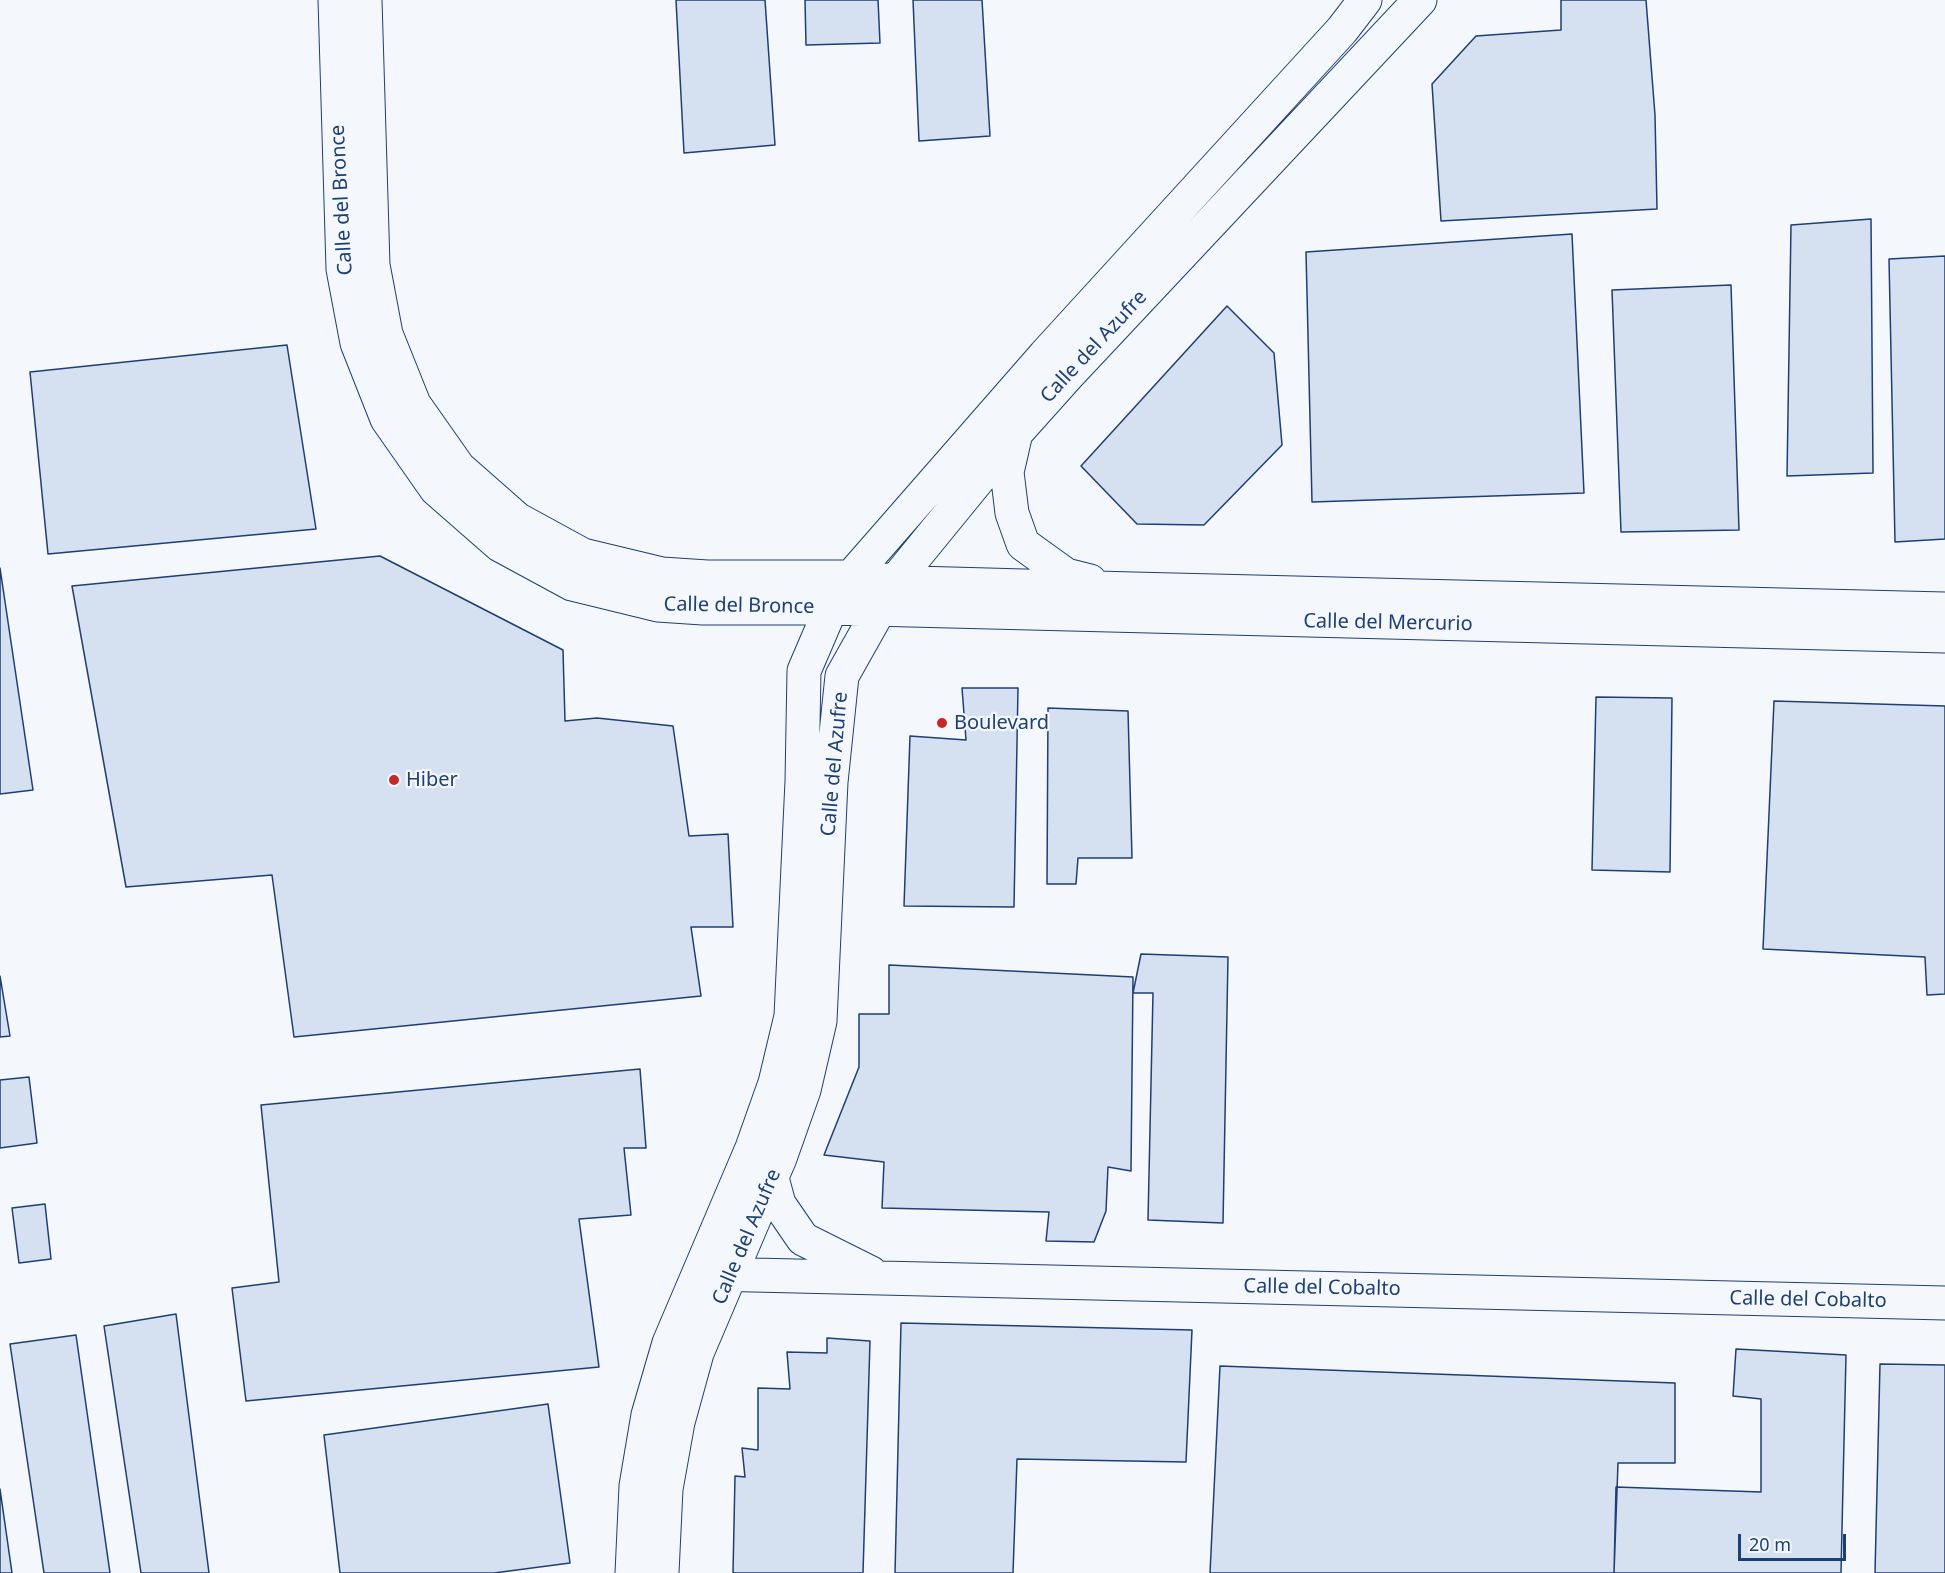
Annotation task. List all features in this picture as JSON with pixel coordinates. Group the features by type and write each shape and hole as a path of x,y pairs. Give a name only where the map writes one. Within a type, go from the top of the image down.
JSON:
{"street":[{"name":"Calle del Bronce","path":"335,0 343,269 357,343 387,419 436,489 500,545 572,584 658,605 703,608 831,608"},
{"name":"Calle del Bronce","path":"365,0 373,265 386,334 414,404 459,468 517,519 583,555 662,574 707,577 851,577"},
{"name":"Calle del Azufre","path":"632,1573 636,1486 648,1415 669,1343 752,1148 774,1083 791,1016 802,780 804,671 831,608 851,577 1045,355 1342,30 1365,0"},
{"name":"Calle del Azufre","path":"662,1573 666,1489 678,1422 697,1353 772,1178 804,1090 820,1021 831,782 842,676 896,580 1016,433 1420,0"},
{"path":"1016,433 1006,472 1012,513 1023,544 1066,575 1133,589"},
{"name":"Calle del Mercurio","path":"851,577 915,583 1945,609"},
{"name":"Calle del Mercurio","path":"831,608 1945,636"},
{"path":"772,1178 779,1204 803,1239 881,1278"},
{"name":"Calle del Cobalto","path":"699,1273 1945,1303"}],"building":[{"path":"676,0 765,0 775,145 684,153"},
{"path":"805,0 878,0 880,43 806,45"},
{"path":"913,0 982,0 990,136 919,141"},
{"path":"1561,0 1646,0 1655,115 1657,209 1441,221 1432,84 1476,36 1561,30"},
{"path":"1871,219 1873,473 1787,476 1791,225"},
{"path":"1572,234 1584,493 1312,502 1306,252"},
{"path":"1945,256 1945,539 1895,542 1889,259"},
{"path":"1731,285 1739,530 1621,532 1612,290"},
{"path":"1227,306 1274,353 1282,445 1204,525 1137,524 1081,466"},
{"path":"287,345 316,529 48,554 30,372"},
{"name":"Hiber","path":"380,556 563,650 565,721 597,718 673,726 689,836 728,834 733,927 691,927 701,996 294,1037 272,875 126,887 72,586"},
{"path":"0,568 33,790 0,794"},
{"path":"962,688 1018,688 1014,907 904,906 910,736 966,740"},
{"path":"1596,697 1672,698 1670,872 1592,870"},
{"path":"1774,701 1945,706 1945,994 1927,995 1925,957 1763,949"},
{"path":"1048,708 1128,711 1132,858 1078,858 1076,884 1047,884"},
{"path":"1141,954 1228,957 1223,1223 1148,1220 1153,993 1133,993"},
{"path":"889,965 1133,977 1131,1171 1108,1167 1106,1211 1094,1242 1046,1241 1049,1212 882,1208 884,1162 824,1155 859,1067 859,1014 889,1014"},
{"path":"0,976 10,1036 0,1037"},
{"path":"640,1069 646,1148 624,1148 631,1215 579,1219 599,1367 246,1401 232,1288 279,1282 261,1105"},
{"path":"29,1077 37,1143 0,1148 0,1080"},
{"path":"45,1204 51,1259 19,1263 12,1208"},
{"path":"176,1314 209,1573 141,1573 104,1326"},
{"path":"901,1323 1192,1330 1186,1462 1017,1459 1013,1573 895,1573"},
{"path":"76,1335 110,1573 44,1573 10,1344"},
{"path":"827,1338 870,1341 863,1573 733,1573 735,1476 745,1477 742,1448 758,1450 758,1388 790,1389 787,1352 827,1353"},
{"path":"1736,1349 1846,1355 1841,1573 1614,1573 1616,1487 1761,1492 1761,1399 1733,1396"},
{"path":"1880,1364 1945,1365 1945,1573 1875,1573"},
{"path":"1220,1366 1675,1383 1675,1463 1618,1463 1614,1573 1210,1573"},
{"path":"548,1404 570,1563 494,1573 340,1573 324,1435"},
{"path":"0,1489 12,1573 0,1573"}],"place":[{"name":"Boulevard","path":"942,723"},
{"name":"Hiber","path":"394,780"}]}
